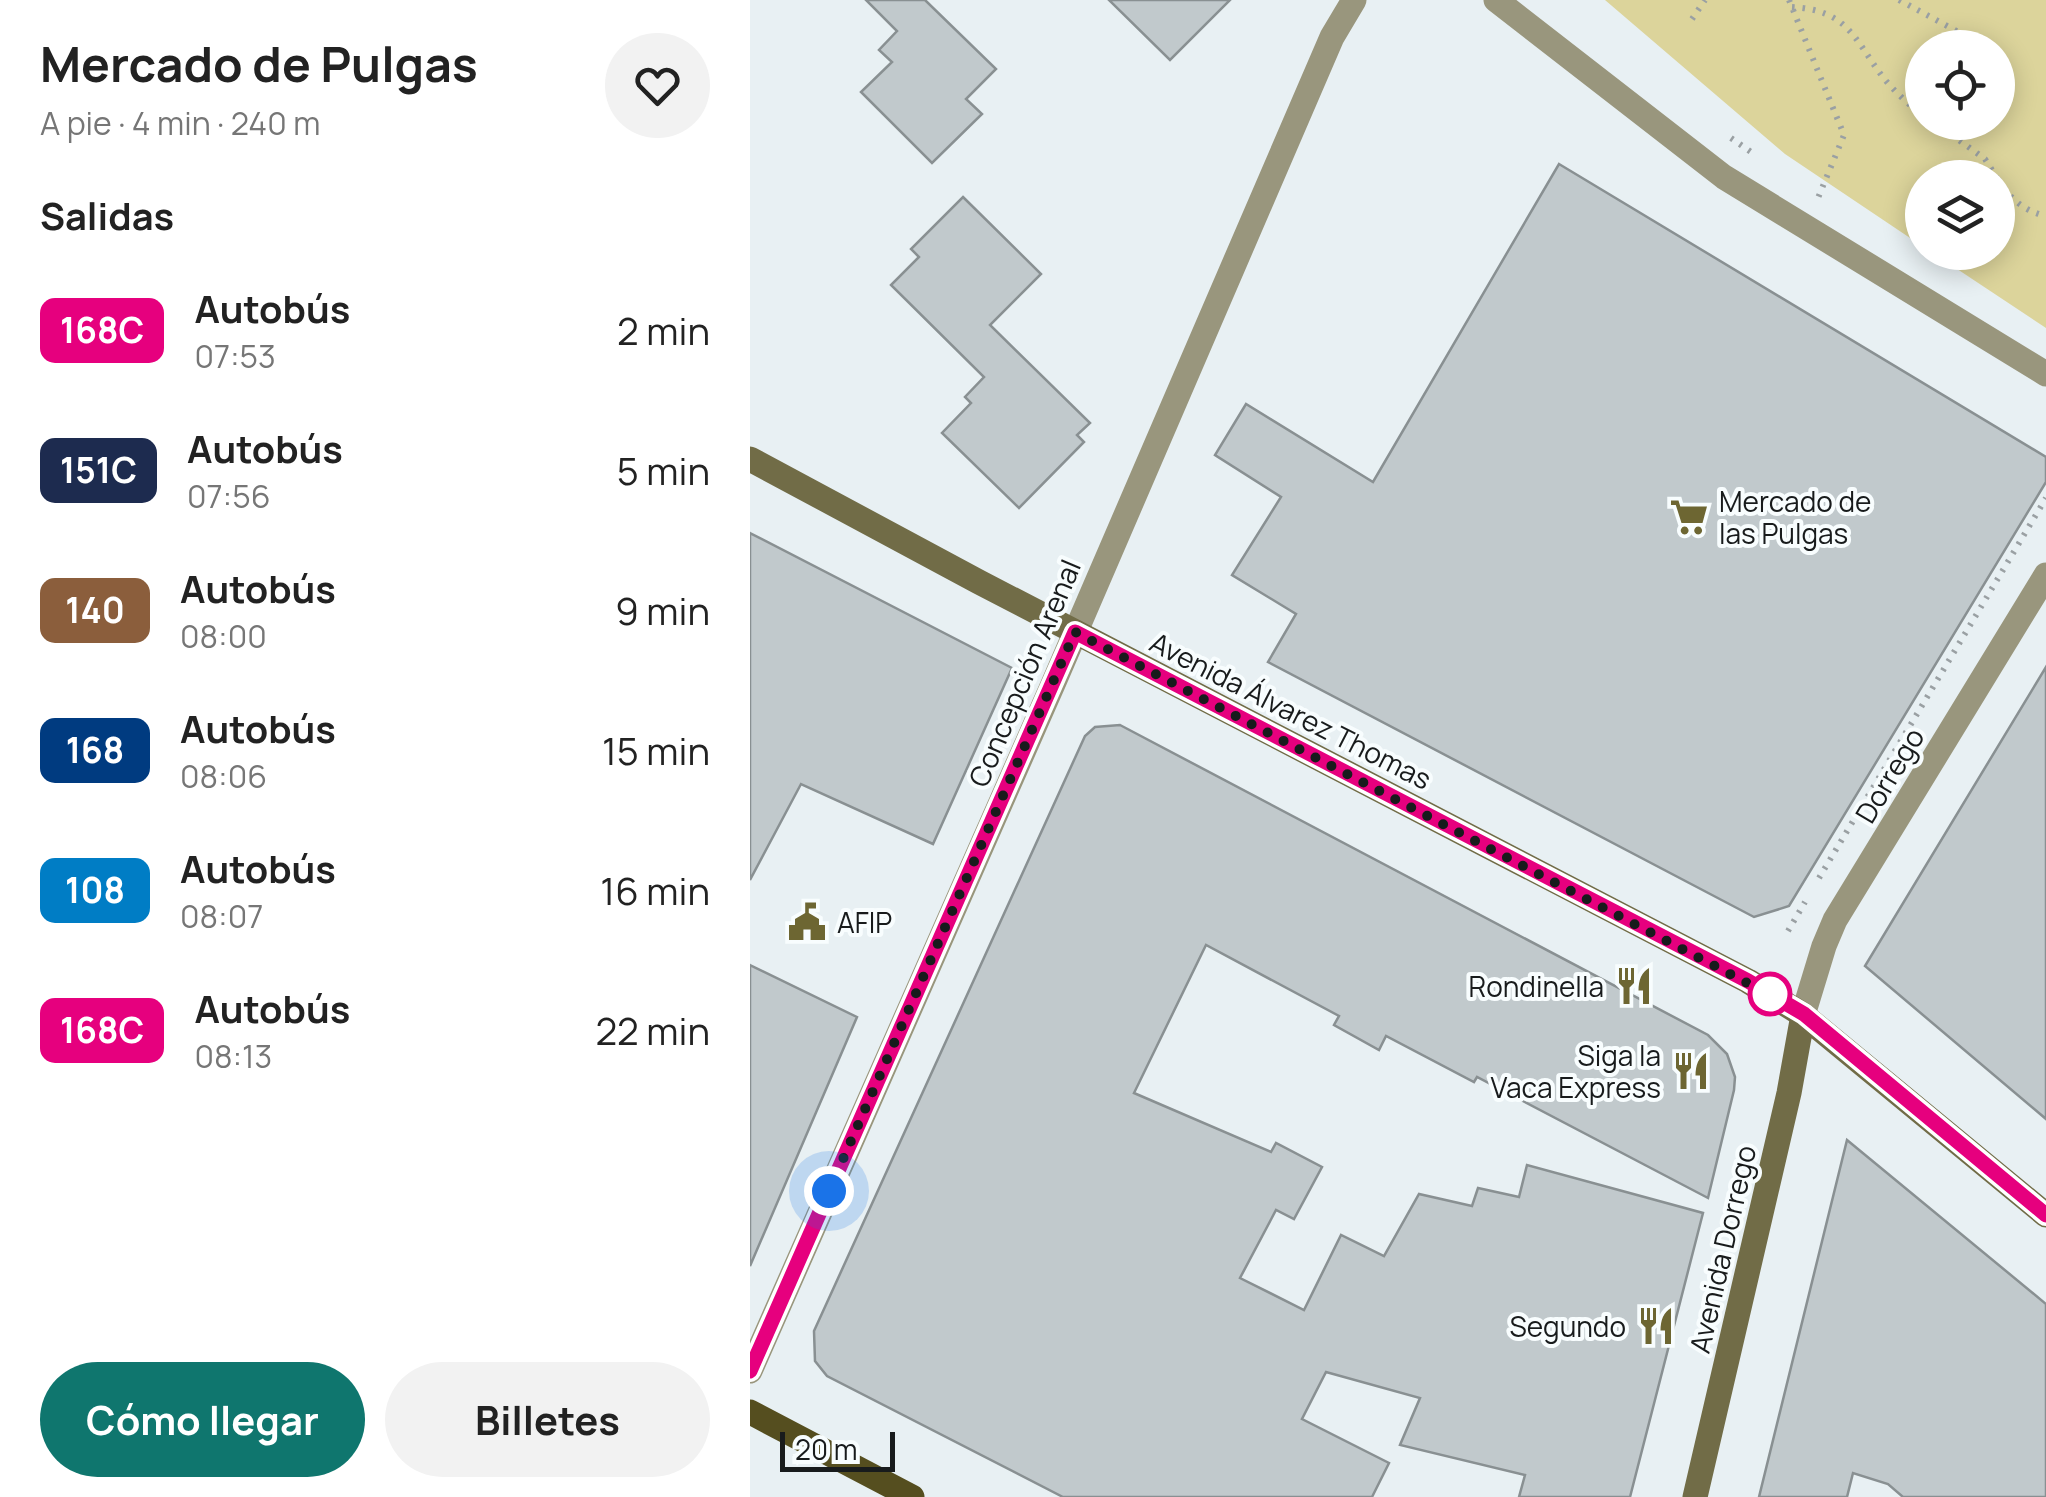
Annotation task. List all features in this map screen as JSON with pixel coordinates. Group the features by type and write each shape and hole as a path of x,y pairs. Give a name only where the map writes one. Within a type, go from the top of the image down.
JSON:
{"main road":[{"name":"Avenida Álvarez Thomas","path":"750,459 1748,981 1804,1014 2046,1215"},
{"name":"Avenida Dorrego","path":"1695,1497 1804,1014"},
{"path":"750,1412 912,1497"}],"street":[{"name":"Concepción Arenal","path":"750,1371 1332,37 1354,0"},
{"path":"1496,0 1724,177 2046,374"},
{"name":"Dorrego","path":"1804,1014 1835,920 2046,575"}],"path":[{"path":"1692,19 1706,0"},
{"path":"1899,0 1955,30"},
{"path":"1790,4 1844,135 1809,226"},
{"path":"1790,4 1822,12 1855,35 1883,78 1905,98"},
{"path":"1959,140 1986,160"},
{"path":"2015,201 2030,212 2046,216"},
{"path":"1818,881 2046,498"},
{"path":"1788,931 1808,898"}],"shaded area":[{"path":"1605,0 2046,0 2046,328 1959,270 2015,270 2015,160 1905,160 1905,235 1785,154"}],"building":[{"path":"866,0 925,0 996,69 966,99 982,114 932,163 861,92 892,62 879,50 897,31"},
{"path":"1109,0 1230,0 1170,60"},
{"name":"Mercado de las Pulgas","path":"1559,164 2046,457 2046,482 1789,906 1754,917 1268,662 1296,614 1232,575 1281,497 1215,455 1246,404 1373,482"},
{"path":"963,197 1041,274 990,325 1090,423 1077,435 1084,442 1019,508 942,433 971,403 965,397 984,377 891,285 919,257 911,249"},
{"path":"750,533 1012,668 933,844 801,784 750,880"},
{"path":"2046,667 2046,1119 1865,966"},
{"path":"1120,725 1708,1035 1727,1054 1735,1077 1734,1090 1708,1198 1477,1077 1474,1082 1386,1036 1379,1050 1334,1025 1339,1016 1206,945 1134,1093 1271,1152 1276,1143 1322,1167 1294,1219 1276,1210 1240,1278 1304,1310 1341,1235 1384,1256 1419,1194 1472,1206 1478,1188 1519,1197 1527,1165 1703,1213 1630,1497 1519,1497 1525,1475 1400,1445 1420,1398 1326,1372 1302,1419 1389,1463 1372,1497 1063,1497 827,1376 815,1361 814,1331 1085,736 1095,727"},
{"path":"750,965 857,1017 750,1266"},
{"path":"1847,1140 2046,1304 2046,1497 1903,1497 1888,1484 1853,1473 1847,1497 1759,1497"}],"bus line":[{"name":"168C","path":"750,1371 1075,632 1748,981 1804,1014 2046,1215"}],"place":[{"name":"Mercado de las Pulgas","path":"1689,517"},
{"name":"AFIP","path":"807,922"},
{"name":"Rondinella","path":"1634,986"},
{"name":"Siga la Vaca Express","path":"1691,1071"},
{"name":"Segundo","path":"1656,1326"}],"route":[{"path":"829,1191 1075,632 1776,998 1770,994"}]}
